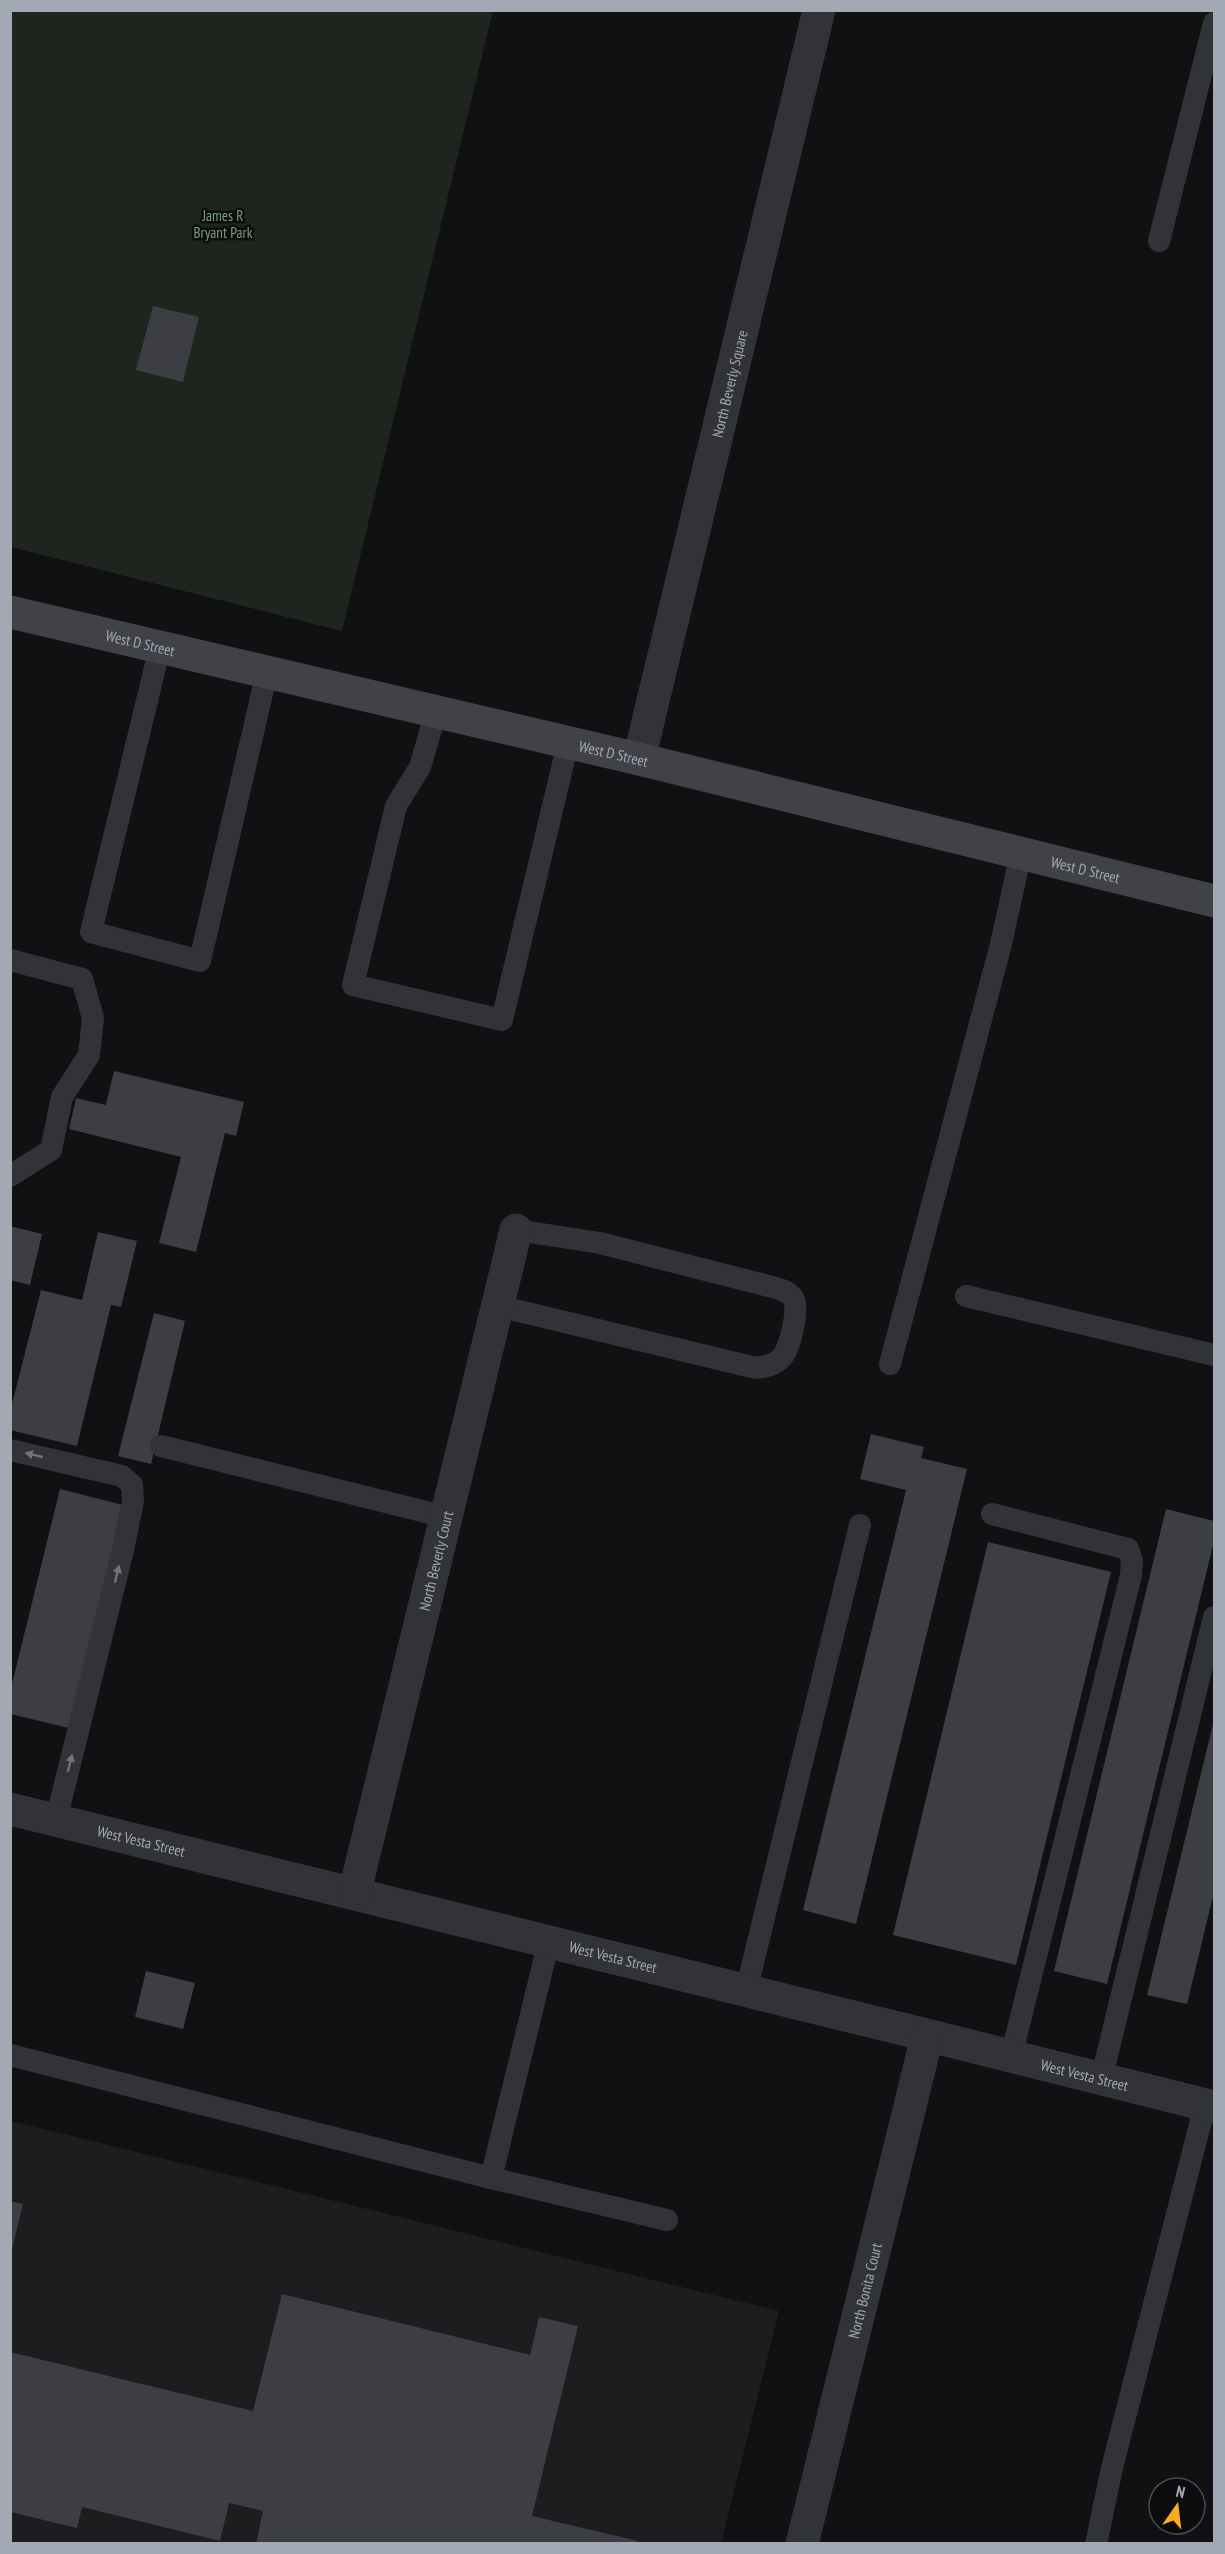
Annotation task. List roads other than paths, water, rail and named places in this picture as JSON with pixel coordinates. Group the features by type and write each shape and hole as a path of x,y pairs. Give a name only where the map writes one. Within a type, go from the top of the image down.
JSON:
{"main road":[{"name":"West D Street","path":"10,612 639,759 1215,901"}],"street":[{"name":"North Beverly Square","path":"639,759 819,10"},
{"name":"North Beverly Court","path":"355,1891 516,1230"},
{"name":"West Vesta Street","path":"10,1809 355,1891 927,2037 1210,2106"},
{"name":"North Bonita Court","path":"802,2544 927,2037"}],"lane":[{"path":"1159,241 1215,23"},
{"path":"160,647 91,932 200,961 267,672"},
{"path":"436,712 420,767 396,806 353,985 502,1020 568,743"},
{"path":"890,1364 1001,944 1021,853"},
{"path":"10,960 82,979 93,1018 89,1055 62,1097 51,1150 10,1176"},
{"path":"498,1306 756,1368 775,1364 782,1357 787,1349 796,1312 793,1298 788,1292 776,1288 600,1243 516,1230"},
{"path":"966,1296 1215,1355"},
{"path":"160,1446 447,1517"},
{"path":"10,1450 122,1476 132,1485 133,1501 123,1550 56,1820"},
{"path":"992,1514 1128,1549 1132,1561 1131,1575 1011,2057"},
{"path":"746,1991 860,1525"},
{"path":"1101,2080 1215,1617"},
{"path":"491,2178 549,1941"},
{"path":"10,2055 491,2178 667,2220"},
{"path":"1096,2544 1112,2468 1210,2106"}],"park label":[{"name":"James R Bryant Park","path":"223,224"}]}
